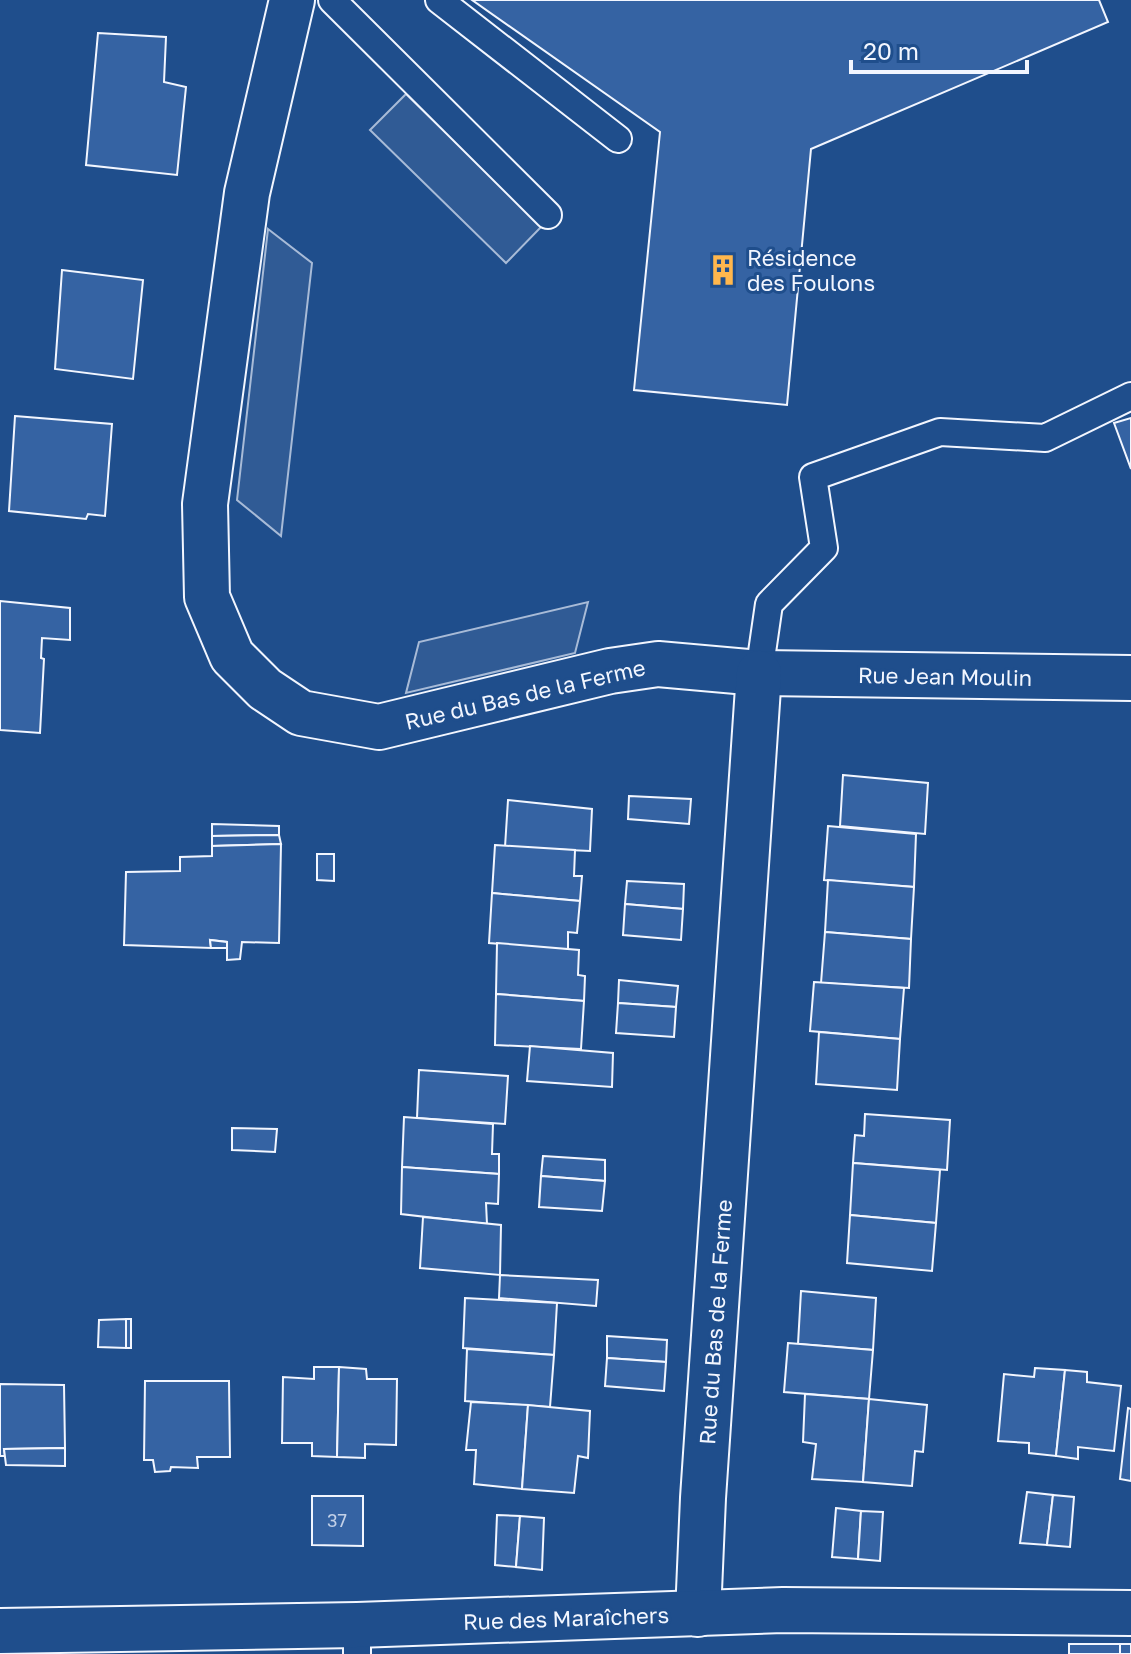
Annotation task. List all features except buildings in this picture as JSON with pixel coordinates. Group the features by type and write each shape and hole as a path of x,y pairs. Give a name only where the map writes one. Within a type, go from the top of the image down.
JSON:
{"street":[{"name":"Rue du Bas de la Ferme","path":"292,0 247,193 205,504 207,597 232,656 265,689 301,713 379,727 610,671 658,664 759,673 705,1466 698,1614"},
{"name":"Rue Jean Moulin","path":"759,673 1131,678"},
{"name":"Rue des Maraîchers","path":"0,1631 357,1639 698,1614 849,1609 1131,1613"}],"lane":[{"path":"332,0 548,215"},
{"path":"439,0 618,139"},
{"path":"759,673 769,604 824,548 813,477 940,432 1045,438 1131,396"}],"shaded area":[{"path":"406,94 542,226 506,263 370,130"},
{"path":"268,229 312,263 281,536 237,500"},
{"path":"588,602 575,653 406,693 419,642"}],"place":[{"name":"Résidence des Foulons","path":"723,270"}]}
